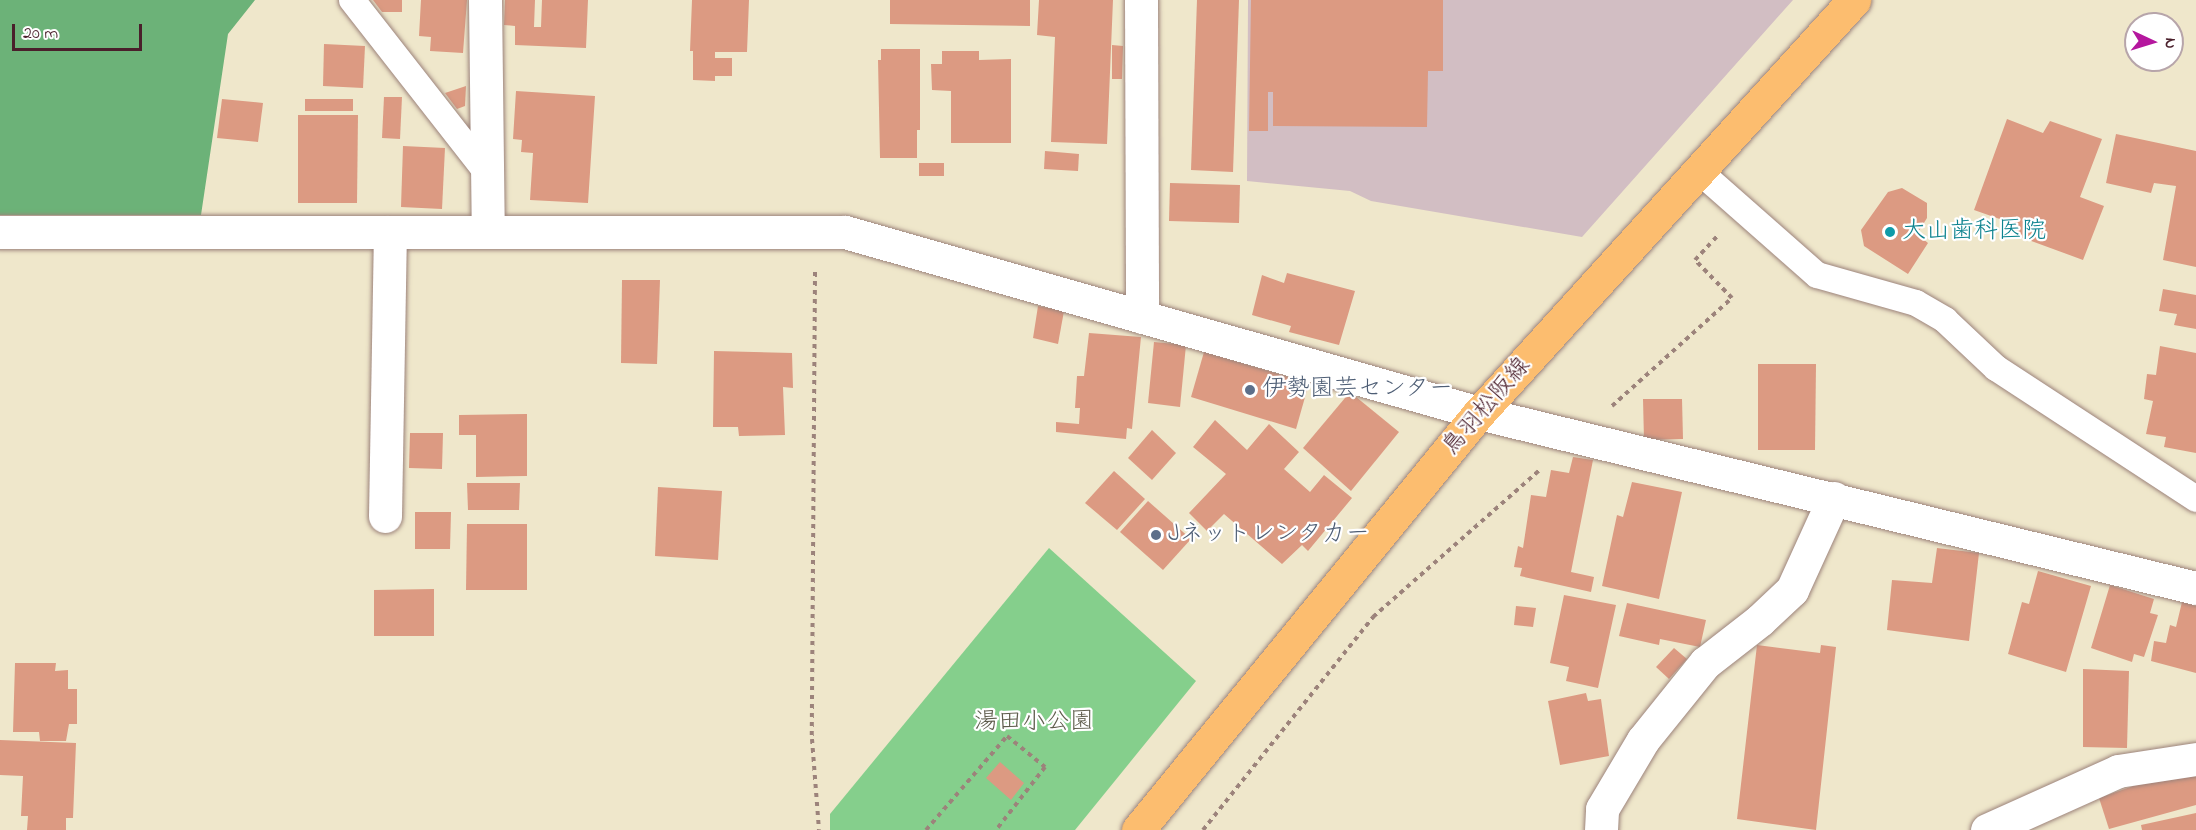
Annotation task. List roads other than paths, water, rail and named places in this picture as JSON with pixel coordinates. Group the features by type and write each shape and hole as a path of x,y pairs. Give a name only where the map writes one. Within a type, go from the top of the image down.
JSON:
{"main road":[{"name":"鳥羽松阪線","path":"1138,830 1479,413 1854,0"}],"street":[{"path":"485,0 488,232"},
{"path":"1141,0 1142,317"},
{"path":"0,232 845,231 1479,413 2196,588"},
{"path":"385,516 390,232"},
{"path":"1601,830 1602,809 1643,740 1705,663 1760,620 1792,590 1834,498"},
{"path":"1987,830 2118,771 2196,759"}],"lane":[{"path":"352,0 487,173"},
{"path":"1699,171 1817,275 1916,303 1945,320 1996,368 2196,499"}],"place":[{"name":"大山歯科医院","path":"1890,232"},
{"name":"伊勢園芸センター","path":"1250,390"},
{"name":"Jネットレンタカー","path":"1156,535"}],"park label":[{"name":"湯田小公園","path":"1034,723"}]}
